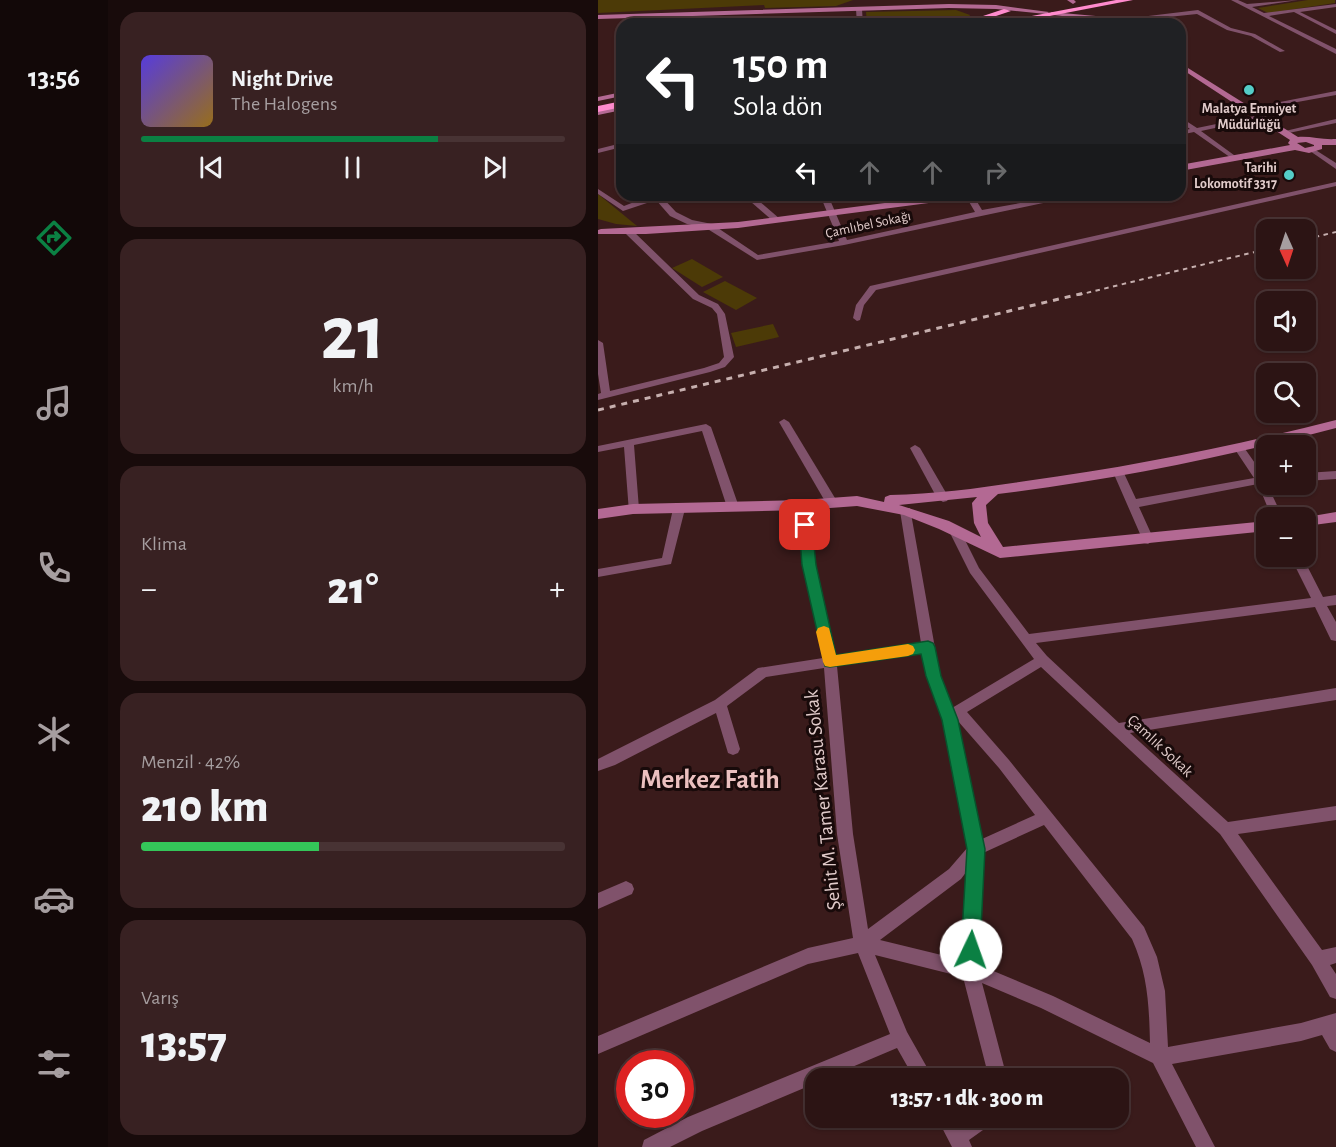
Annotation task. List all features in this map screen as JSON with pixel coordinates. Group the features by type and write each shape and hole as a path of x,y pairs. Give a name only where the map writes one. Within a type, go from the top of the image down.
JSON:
{"highway":[{"path":"1094,0 1125,1"},
{"path":"1024,18 1050,12 1070,2 1125,1"},
{"path":"998,18 1019,8 1042,3 1039,8 1050,12"},
{"path":"598,101 616,97"},
{"path":"598,109 616,107"}],"main road":[{"path":"838,8 859,0 882,4 1019,8 1090,18"},
{"path":"598,16 838,8 882,4 1028,2"},
{"path":"1070,2 1105,18"},
{"path":"598,16 859,9 882,4"},
{"path":"949,6 971,10 975,14 974,18"},
{"path":"1186,69 1284,132 1296,143"},
{"path":"598,113 616,108"},
{"path":"1186,167 1236,159 1296,143 1315,147 1336,142"},
{"path":"600,228 629,232 709,226 904,201"},
{"path":"600,228 673,229"},
{"path":"598,514 633,509 803,505 947,498 1118,472 1239,448 1336,424"},
{"path":"996,490 979,503 977,516 984,532 1000,553"},
{"path":"947,498 941,509 940,518 950,528"},
{"path":"857,501 906,511 950,528 1000,553 1148,540 1256,527"},
{"path":"1316,520 1336,517"}],"street":[{"path":"1234,0 1336,52"},
{"path":"1246,6 1295,0"},
{"path":"1263,15 1336,5"},
{"path":"859,9 860,18"},
{"path":"1304,9 1336,24"},
{"path":"1295,11 1336,34"},
{"path":"1139,18 1198,12 1229,29 1253,35 1282,51"},
{"path":"1310,39 1336,34"},
{"path":"1248,109 1336,93"},
{"path":"1186,132 1260,117"},
{"path":"1284,132 1336,121"},
{"path":"1186,123 1236,159"},
{"path":"598,150 616,146"},
{"path":"1315,147 1336,167"},
{"path":"1336,174 1332,175 1332,180 1336,183"},
{"path":"857,318 860,304 873,288 1336,183"},
{"path":"598,191 622,209 643,201"},
{"path":"661,201 673,214 673,229"},
{"path":"754,201 776,219"},
{"path":"827,201 844,243"},
{"path":"972,201 980,213"},
{"name":"Çamlıbel Sokağı","path":"673,214 690,222 709,226 757,258 844,243 1045,201"},
{"path":"598,343 602,396 708,370 722,365 729,357 721,314 715,306 696,297 629,232"},
{"path":"784,422 832,503"},
{"path":"598,449 706,427 733,507"},
{"path":"629,442 633,509"},
{"path":"915,448 947,498"},
{"path":"1239,448 1256,470"},
{"path":"1118,472 1148,540"},
{"path":"1316,476 1336,475"},
{"path":"1132,504 1256,481"},
{"name":"Şehit M. Tamer Karasu Sokak","path":"803,505 809,565 830,662 845,834 862,944 901,1038 918,1068"},
{"path":"598,573 667,561 679,509"},
{"path":"906,511 933,676 954,715 1004,764 1138,933 1149,957 1157,991 1159,1057 1206,1147"},
{"name":"Çamlık Sokak","path":"950,528 974,570 1042,660 1225,829 1318,959 1336,991"},
{"path":"1301,567 1336,636"},
{"path":"1027,639 1336,600"},
{"path":"598,765 720,704 763,672 928,647"},
{"path":"954,715 1042,660"},
{"path":"1117,729 1336,694"},
{"path":"720,704 733,749"},
{"path":"954,715 976,849 970,970 995,1068"},
{"path":"1225,829 1336,813"},
{"path":"598,1045 808,956 862,944 955,874 976,849 1046,817"},
{"path":"598,901 626,889"},
{"path":"862,944 970,970 1046,1002 1159,1057 1302,1032 1331,1023 1336,1043"},
{"path":"1318,959 1336,955"},
{"path":"651,1147 695,1124 901,1038"},
{"path":"952,1128 960,1143 974,1128"}],"shaded area":[{"path":"598,0 853,0 836,6 765,8 764,5 598,13"},
{"path":"1308,0 1335,0 1335,3 1268,13 1258,8"},
{"path":"956,10 970,15 968,18 866,18 866,12"},
{"path":"598,194 637,226 598,219"},
{"path":"692,259 723,277 702,287 672,268"},
{"path":"725,281 757,298 736,310 703,292"},
{"path":"773,324 779,337 736,347 731,333"}],"railway":[{"path":"1316,237 1336,232"},
{"path":"1078,295 1256,252"},
{"path":"598,410 1084,293"}],"slow traffic":[{"path":"824,632 830,662 908,650"}],"place":[{"name":"Malatya Emniyet Müdürlüğü","path":"1249,90"},
{"name":"Tarihi Lokomotif 3317","path":"1289,175"}],"district":[{"name":"Merkez Fatih","path":"710,779"}],"route":[{"path":"805,525 809,565 830,662 928,647 933,676 950,720 976,849 971,950"}]}
